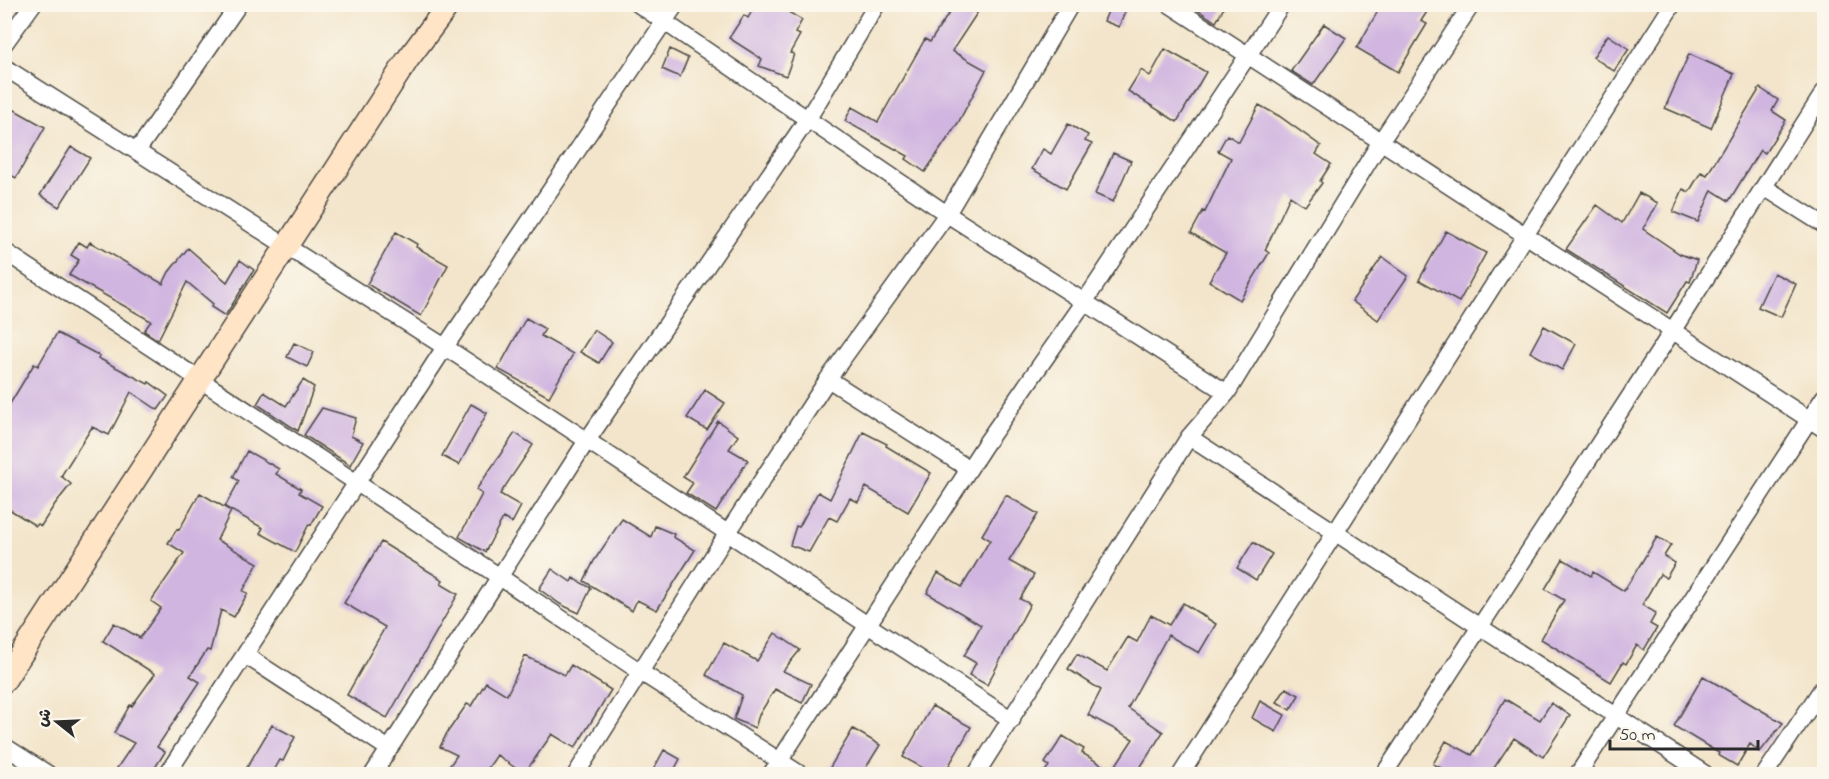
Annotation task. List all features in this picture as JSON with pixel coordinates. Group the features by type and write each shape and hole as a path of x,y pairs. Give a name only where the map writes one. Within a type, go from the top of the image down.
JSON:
{"street":[{"path":"4,44 33,4"},
{"path":"137,151 239,4"},
{"path":"4,681 408,59 449,4"},
{"path":"638,4 947,214 1227,393"},
{"path":"168,774 445,348 676,4"},
{"path":"373,774 586,442 807,120 877,4"},
{"path":"576,774 828,379 947,214 1071,4"},
{"path":"1169,4 1824,429"},
{"path":"775,768 969,468 1085,301 1282,4"},
{"path":"984,772 1011,720 1189,437 1227,393 1381,141 1472,4"},
{"path":"1181,774 1673,4"},
{"path":"4,67 445,348 1011,720"},
{"path":"1384,774 1673,330 1824,92"},
{"path":"1764,187 1824,225"},
{"path":"4,251 500,577 642,673 775,768 800,774"},
{"path":"828,379 969,468"},
{"path":"1578,774 1824,397"},
{"path":"1189,437 1334,534 1705,774"},
{"path":"246,655 389,749"},
{"path":"1765,774 1824,686"},
{"path":"4,746 48,774"}],"building":[{"path":"756,4 775,4 802,20 795,33 800,35 790,53 794,54 786,76 759,66 762,59 729,38 744,15 748,18"},
{"path":"955,4 983,4 952,51 986,70 958,123 925,172 906,159 908,156 845,121 852,107 878,122 925,39 930,42"},
{"path":"1111,4 1128,4 1119,27 1104,21"},
{"path":"1189,4 1226,4 1216,22"},
{"path":"1382,4 1432,4 1421,21 1427,24 1398,72 1357,48"},
{"path":"1324,24 1346,38 1313,85 1291,71"},
{"path":"1608,35 1629,49 1614,71 1593,57"},
{"path":"670,49 688,58 680,77 662,69"},
{"path":"1165,49 1206,72 1177,122 1128,91 1141,70 1150,76"},
{"path":"1689,54 1734,74 1711,128 1665,108"},
{"path":"1760,88 1778,100 1772,111 1786,120 1765,153 1760,150 1729,201 1712,190 1698,222 1673,212 1683,189 1689,192 1701,172 1707,175"},
{"path":"1259,105 1279,116 1321,146 1316,154 1331,164 1320,181 1322,183 1305,206 1290,196 1265,250 1269,253 1240,300 1209,281 1226,253 1191,233 1203,211 1205,212 1231,158 1218,151 1227,135 1239,142"},
{"path":"13,109 45,127 16,178 4,171 4,124"},
{"path":"1068,124 1088,135 1085,141 1092,144 1066,189 1032,169 1043,149 1051,154"},
{"path":"71,147 90,158 59,207 40,195"},
{"path":"1113,153 1131,161 1113,202 1095,194"},
{"path":"1639,193 1658,203 1643,229 1680,254 1697,260 1690,282 1687,281 1667,313 1566,249 1597,205 1622,223"},
{"path":"1446,231 1486,253 1459,302 1419,280"},
{"path":"396,232 417,244 416,247 448,265 421,316 367,284"},
{"path":"79,242 87,247 90,242 163,284 169,272 188,248 227,282 240,260 254,270 225,316 211,307 213,304 187,282 158,340 144,331 151,321 69,275 79,260 71,255"},
{"path":"1382,257 1408,276 1378,320 1352,301"},
{"path":"1774,273 1796,284 1781,317 1758,307"},
{"path":"526,318 545,329 541,336 573,354 549,397 498,369"},
{"path":"1544,326 1576,344 1562,370 1530,352"},
{"path":"594,330 612,342 599,363 580,352"},
{"path":"57,333 100,356 98,358 148,384 149,382 168,396 158,410 131,392 109,435 92,427 61,476 71,484 41,526 38,524 36,526 4,506 5,412 34,364 38,366"},
{"path":"294,343 314,352 307,367 287,357"},
{"path":"303,380 314,387 298,431 257,404 264,392 286,406"},
{"path":"705,390 725,403 707,430 687,418"},
{"path":"471,404 487,413 459,465 442,456"},
{"path":"322,408 356,418 351,436 363,442 350,465 304,435"},
{"path":"718,421 738,436 729,449 748,460 716,512 686,493 693,483 683,477"},
{"path":"863,432 887,444 886,446 931,473 908,512 866,487 858,502 850,498 837,521 829,517 809,552 790,545 796,526 799,527 818,492 830,499"},
{"path":"515,433 533,445 500,494 521,506 512,523 503,518 485,552 459,537 482,494 476,490"},
{"path":"247,451 279,469 276,474 301,489 299,493 322,506 311,525 309,524 295,552 260,533 263,528 225,507 239,481 233,477"},
{"path":"200,493 231,511 217,540 258,563 243,591 248,593 234,617 221,610 210,651 207,650 190,676 200,682 157,747 165,752 151,774 113,774 134,743 114,733 130,705 132,706 155,674 103,641 114,623 140,638 161,608 151,601 184,553 168,543 177,529 179,530"},
{"path":"1006,495 1038,514 1009,561 1034,575 1020,599 1030,604 987,685 969,675 976,663 964,656 981,625 927,593 938,573 962,587 990,540 982,535"},
{"path":"622,519 651,537 655,526 674,534 673,537 695,550 657,610 637,600 632,611 584,581 594,561"},
{"path":"1657,537 1671,545 1664,556 1675,563 1666,578 1660,574 1642,605 1656,613 1650,624 1657,628 1644,650 1637,645 1626,664 1623,662 1611,682 1541,639 1564,600 1545,589 1563,559 1591,576 1593,572 1624,591"},
{"path":"381,542 443,580 441,584 458,594 387,718 347,695 385,627 344,603"},
{"path":"1253,542 1272,554 1256,580 1237,568"},
{"path":"552,569 571,582 573,578 591,588 579,613 560,604 539,589"},
{"path":"1183,603 1216,624 1199,653 1168,635 1128,708 1163,732 1136,774 1043,774 1049,766 1045,763 1063,736 1084,749 1082,753 1112,771 1133,739 1088,715 1101,690 1068,669 1077,654 1107,671 1128,637 1137,642 1151,615 1169,625"},
{"path":"775,633 800,650 783,671 811,684 802,703 775,689 759,715 755,728 734,719 742,695 706,675 724,643 757,661"},
{"path":"525,656 565,675 571,665 611,690 575,748 552,734 524,774 497,755 484,774 444,774 457,755 440,747 447,733 467,704 471,706 486,682 507,695"},
{"path":"1703,676 1783,723 1760,752 1750,744 1737,766 1674,726"},
{"path":"1286,688 1299,695 1290,710 1277,702"},
{"path":"1505,699 1540,720 1551,703 1570,715 1543,757 1514,738 1490,774 1453,774 1433,764 1446,741 1472,755"},
{"path":"1260,701 1285,715 1276,732 1252,718"},
{"path":"932,706 971,727 944,774 934,774 903,757"},
{"path":"272,725 295,737 283,761 280,760 272,774 243,774"},
{"path":"853,729 880,745 862,774 826,774"},
{"path":"664,750 680,759 672,774 651,774"}]}
